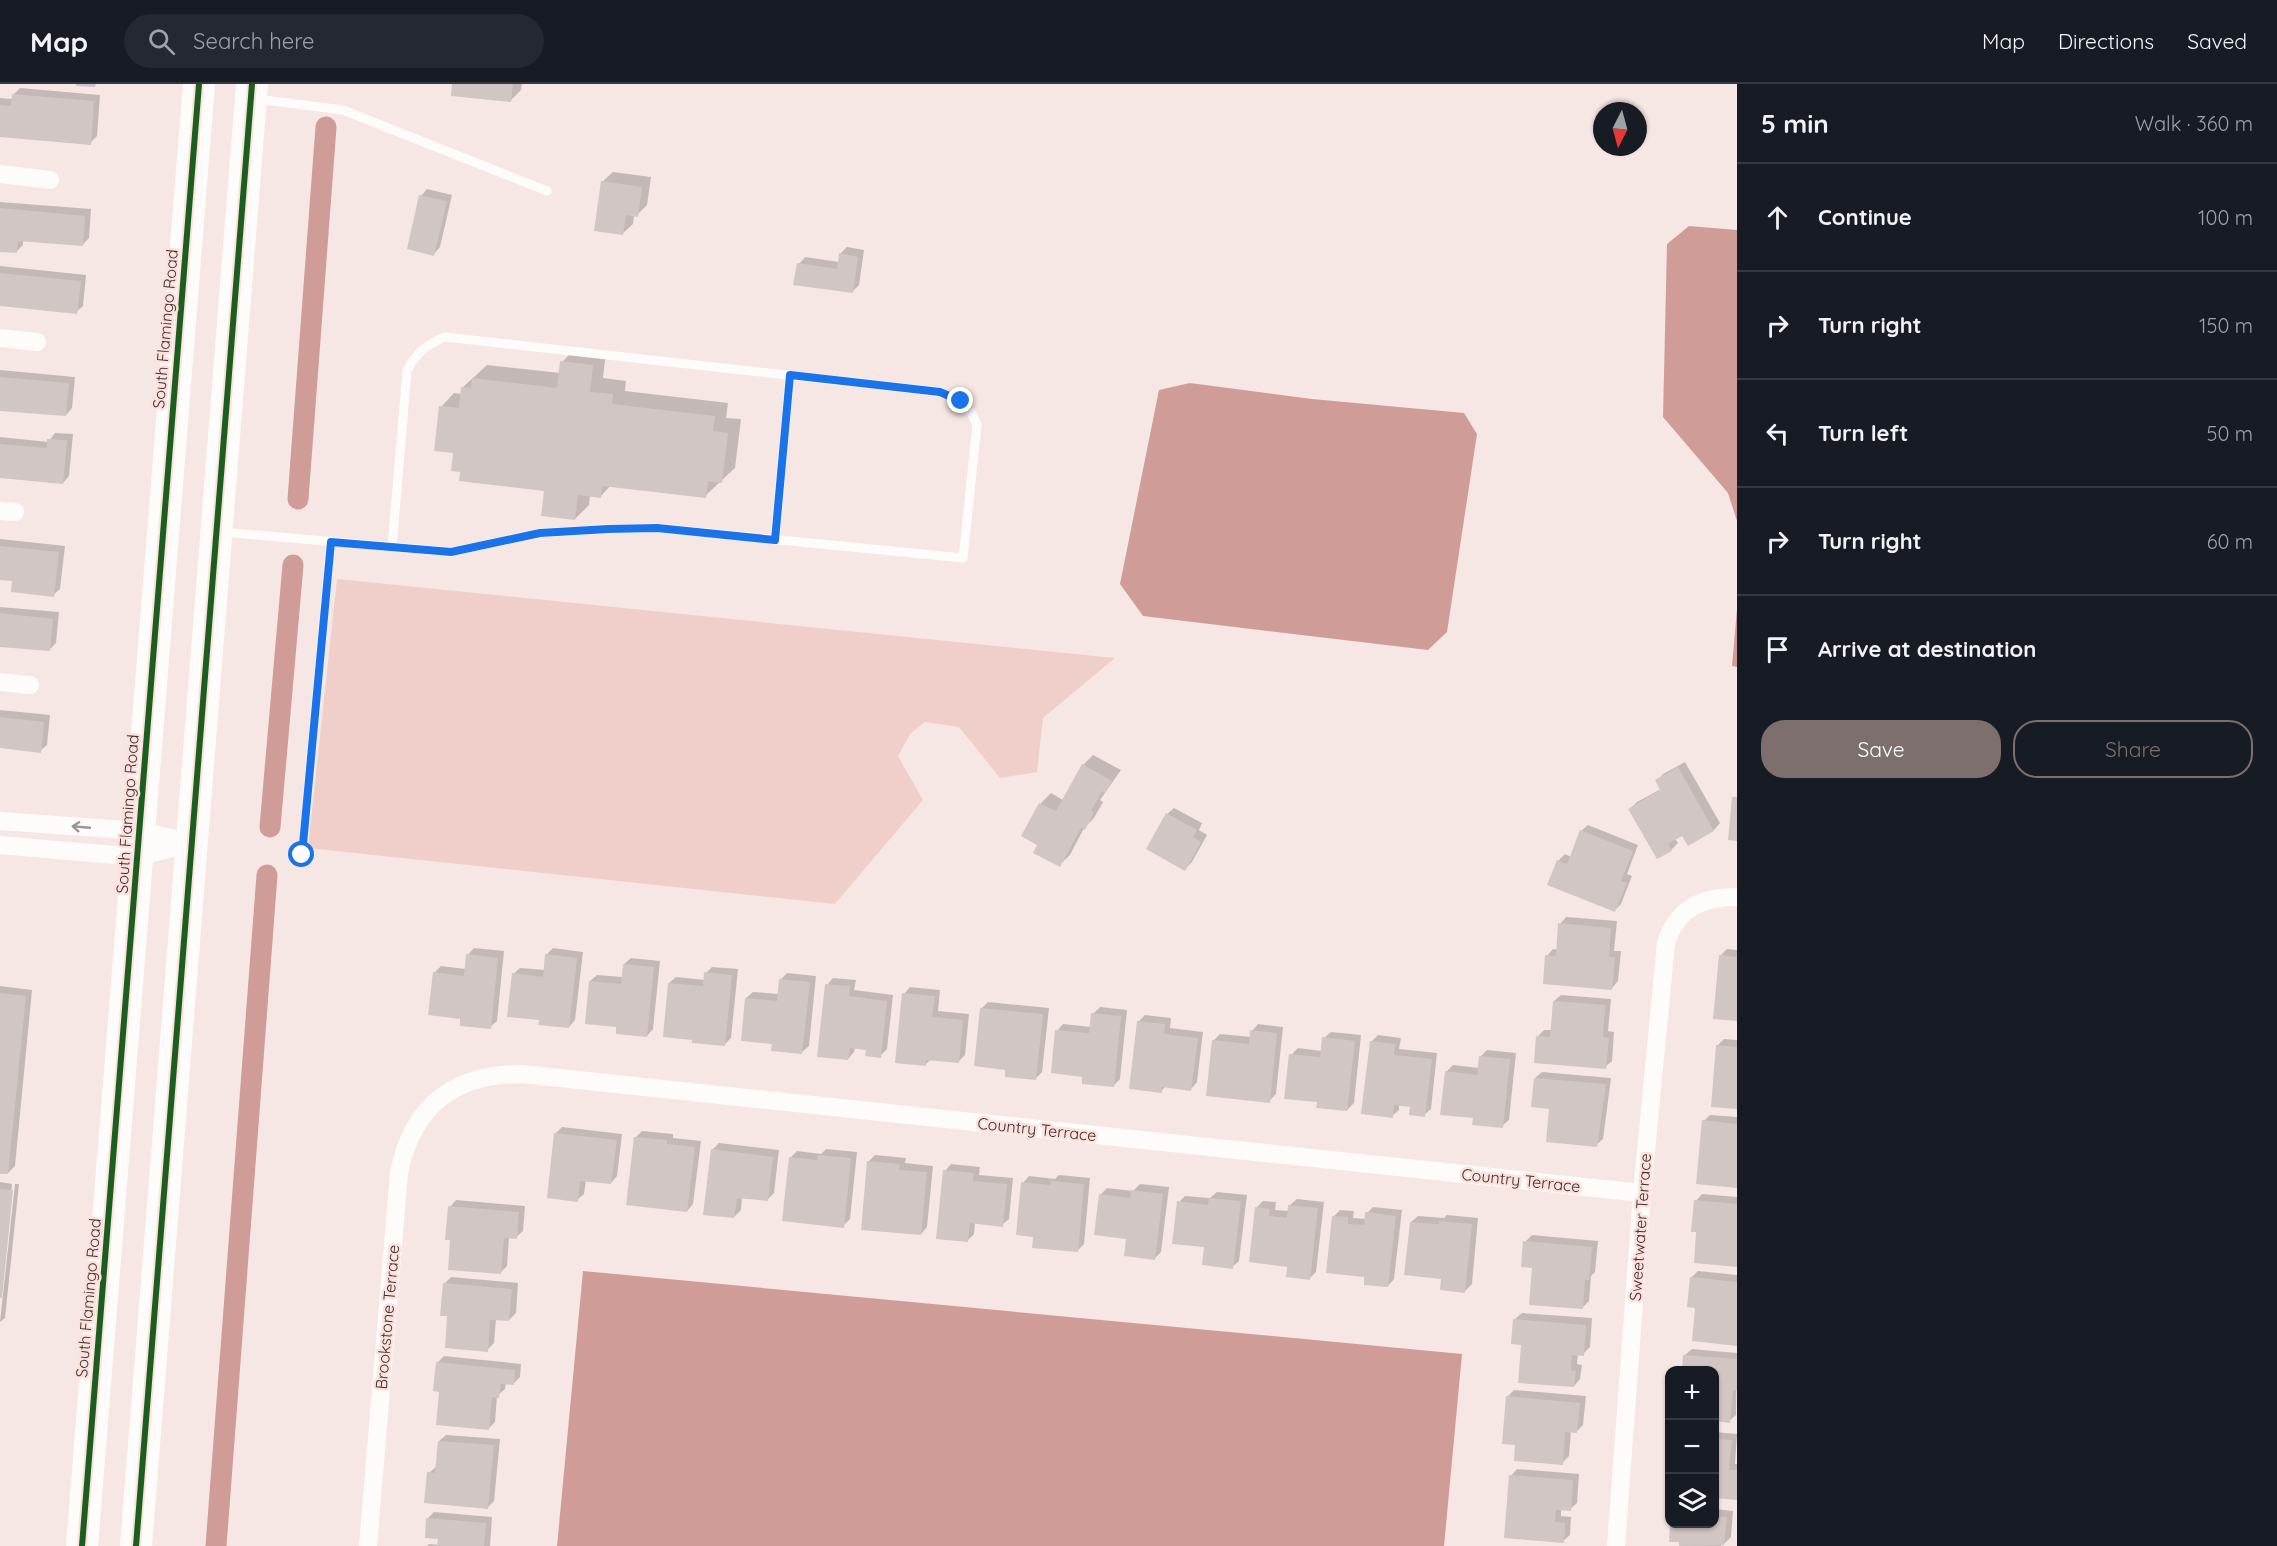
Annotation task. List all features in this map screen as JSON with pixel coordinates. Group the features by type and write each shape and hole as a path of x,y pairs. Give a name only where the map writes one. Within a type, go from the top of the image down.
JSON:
{"highway":[{"name":"South Flamingo Road","path":"82,1546 199,84"},
{"path":"136,1546 252,91"}],"street":[{"path":"0,174 50,180"},
{"path":"0,338 37,342"},
{"path":"0,682 30,685"},
{"path":"0,821 138,844 192,843"},
{"path":"0,845 192,843"},
{"name":"Sweetwater Terrace","path":"1616,1546 1642,1193 1666,943 1670,931 1683,914 1702,901 1737,897"},
{"name":"Country Terrace","path":"439,1100 453,1088 468,1081 488,1076 522,1074 1642,1193"},
{"name":"Brookstone Terrace","path":"368,1546 399,1173 409,1138 427,1110 439,1100"}],"lane":[{"path":"252,91 343,110 547,191"},
{"path":"217,531 392,548 451,552 540,533 657,528 963,558 977,425 972,410 961,401 940,392 445,337 428,344 415,355 407,370 392,548"},
{"path":"775,540 790,375"},
{"path":"302,855 331,542"}],"shaded area":[{"path":"1689,226 1737,230 1737,521 1728,493 1663,417 1667,244"},
{"path":"1190,383 1312,399 1464,413 1477,434 1447,632 1428,650 1143,616 1120,584 1159,390"},
{"path":"337,579 1115,658 1043,718 1037,772 1000,778 959,727 925,722 910,734 898,756 923,800 835,904 308,848"},
{"path":"1737,609 1737,667 1732,666"},
{"path":"583,1271 1462,1354 1444,1546 557,1546"}],"building":[{"path":"76,84 96,84 95,87 76,86"},
{"path":"452,84 513,84 511,102 451,96"},
{"path":"12,94 94,101 91,145 0,137 0,105 11,106"},
{"path":"601,181 642,187 638,217 626,215 623,235 594,231"},
{"path":"419,195 447,201 434,256 407,249"},
{"path":"0,208 85,216 83,246 18,241 17,253 0,252"},
{"path":"839,253 858,257 853,293 793,285 797,263 837,269"},
{"path":"0,273 81,281 77,314 0,306"},
{"path":"560,361 593,365 590,392 613,394 612,404 715,416 713,431 728,433 722,483 708,481 706,498 602,486 601,498 578,495 575,520 541,516 544,491 459,481 460,472 451,471 453,453 434,451 439,406 459,408 461,387 471,388 472,378 557,388"},
{"path":"0,377 69,383 66,416 0,411"},
{"path":"47,439 67,440 63,484 0,478 0,444 47,448"},
{"path":"0,546 59,552 54,597 11,592 12,581 0,580"},
{"path":"0,613 53,619 50,651 0,647"},
{"path":"0,717 44,722 41,753 0,748"},
{"path":"1082,764 1112,781 1105,793 1102,791 1091,811 1094,812 1085,830 1081,828 1060,867 1033,853 1037,845 1021,836 1039,803 1056,811"},
{"path":"1678,767 1714,831 1688,846 1682,836 1668,844 1672,851 1657,859 1628,809 1660,790 1655,780"},
{"path":"1732,797 1737,797 1737,841 1728,840"},
{"path":"1166,813 1197,830 1193,837 1201,842 1185,871 1146,849"},
{"path":"1580,830 1633,851 1621,881 1627,883 1615,912 1547,885 1557,860 1567,864"},
{"path":"1558,923 1611,928 1609,957 1615,957 1612,990 1543,984 1545,955 1556,956"},
{"path":"466,954 498,958 491,1029 460,1026 460,1019 428,1015 433,972 464,976"},
{"path":"545,954 577,958 569,1028 538,1025 539,1020 507,1017 512,973 543,977"},
{"path":"1719,955 1737,957 1737,1021 1713,1019"},
{"path":"623,964 654,967 647,1037 616,1034 616,1027 585,1024 589,981 621,984"},
{"path":"704,972 732,975 725,1046 663,1037 668,983 703,986"},
{"path":"779,979 810,982 802,1054 771,1051 772,1044 741,1041 745,998 777,1001"},
{"path":"825,984 850,986 849,996 887,1001 881,1058 865,1056 866,1050 850,1048 848,1060 817,1057"},
{"path":"0,993 26,996 8,1174 0,1174"},
{"path":"902,993 935,996 932,1017 963,1020 959,1063 926,1060 926,1066 895,1063"},
{"path":"1553,1001 1605,1005 1603,1037 1609,1038 1606,1069 1534,1063 1536,1036 1550,1037"},
{"path":"980,1008 1043,1014 1036,1080 1005,1077 1005,1070 974,1066"},
{"path":"1091,1013 1121,1016 1114,1087 1082,1084 1082,1077 1051,1073 1055,1030 1089,1033"},
{"path":"1137,1021 1165,1024 1164,1034 1198,1038 1191,1091 1162,1087 1162,1093 1129,1089"},
{"path":"1250,1030 1277,1033 1270,1103 1206,1096 1212,1040 1249,1044"},
{"path":"1322,1037 1355,1041 1347,1111 1316,1108 1317,1102 1284,1099 1289,1054 1320,1057"},
{"path":"1370,1041 1395,1044 1394,1055 1432,1059 1425,1117 1409,1115 1410,1107 1394,1105 1393,1118 1361,1114"},
{"path":"1716,1045 1737,1047 1737,1109 1711,1107"},
{"path":"1479,1056 1510,1059 1503,1128 1472,1125 1473,1118 1440,1115 1445,1071 1477,1075"},
{"path":"1534,1078 1606,1084 1597,1147 1546,1142 1549,1109 1531,1107"},
{"path":"1702,1120 1737,1124 1737,1188 1696,1184"},
{"path":"554,1133 617,1140 611,1184 580,1181 578,1202 547,1198"},
{"path":"634,1137 667,1140 667,1144 695,1147 687,1212 626,1205"},
{"path":"711,1149 773,1157 768,1201 737,1198 734,1218 703,1215"},
{"path":"818,1155 851,1158 844,1228 782,1221 789,1157 817,1160"},
{"path":"867,1161 900,1164 899,1170 927,1172 921,1235 861,1230"},
{"path":"943,1170 974,1173 973,1181 1007,1184 1003,1227 970,1223 968,1242 936,1239"},
{"path":"1051,1181 1084,1184 1078,1252 1032,1248 1033,1237 1016,1235 1021,1182 1050,1185"},
{"path":"0,1189 13,1190 2,1298 0,1298"},
{"path":"1131,1190 1163,1194 1155,1260 1124,1256 1126,1239 1094,1235 1099,1194 1130,1198"},
{"path":"1209,1198 1241,1201 1233,1269 1202,1265 1204,1247 1172,1244 1177,1201 1208,1205"},
{"path":"1694,1200 1737,1204 1737,1267 1694,1263 1696,1232 1691,1232"},
{"path":"1288,1205 1318,1208 1310,1280 1286,1277 1287,1267 1249,1262 1255,1207 1270,1209 1269,1216 1287,1218"},
{"path":"448,1206 519,1212 517,1239 504,1238 501,1274 448,1270 450,1240 445,1240"},
{"path":"1365,1212 1396,1216 1388,1287 1364,1285 1364,1277 1326,1273 1332,1216 1348,1217 1348,1224 1364,1225"},
{"path":"1439,1221 1472,1224 1465,1293 1440,1290 1441,1279 1404,1275 1410,1222 1439,1224"},
{"path":"1523,1241 1592,1247 1589,1280 1585,1280 1583,1309 1529,1305 1532,1268 1521,1267"},
{"path":"1690,1277 1737,1282 1737,1346 1692,1341 1695,1308 1687,1307"},
{"path":"443,1283 512,1289 509,1321 490,1320 488,1352 445,1348 447,1316 440,1316"},
{"path":"1513,1319 1586,1325 1584,1356 1572,1355 1571,1370 1576,1371 1574,1387 1518,1383 1521,1345 1511,1344"},
{"path":"1683,1355 1737,1359 1737,1390 1733,1390 1730,1423 1719,1422 1719,1366 1682,1366"},
{"path":"436,1362 515,1370 514,1385 501,1384 499,1398 492,1397 489,1430 436,1425 439,1392 433,1391"},
{"path":"1506,1396 1580,1403 1577,1433 1565,1432 1563,1465 1514,1461 1515,1445 1502,1444"},
{"path":"1719,1439 1732,1440 1729,1470 1737,1470 1737,1500 1719,1498"},
{"path":"438,1441 494,1445 488,1509 424,1503 427,1472 435,1473"},
{"path":"1509,1475 1573,1480 1571,1511 1556,1510 1555,1522 1565,1523 1564,1543 1504,1538"},
{"path":"1719,1516 1727,1517 1724,1545 1679,1546 1679,1542 1669,1542 1670,1528 1719,1528"},
{"path":"426,1518 486,1523 484,1546 437,1546 438,1539 425,1538"}],"waterway":[{"path":"298,499 326,127"},
{"path":"270,827 293,565"},
{"path":"216,1546 267,875"}],"cycle path":[{"path":"82,1546 199,84"},
{"path":"136,1546 252,84"}],"route":[{"path":"302,855 331,542 451,552 540,533 657,528 775,540 790,375 940,392 961,401"}]}
